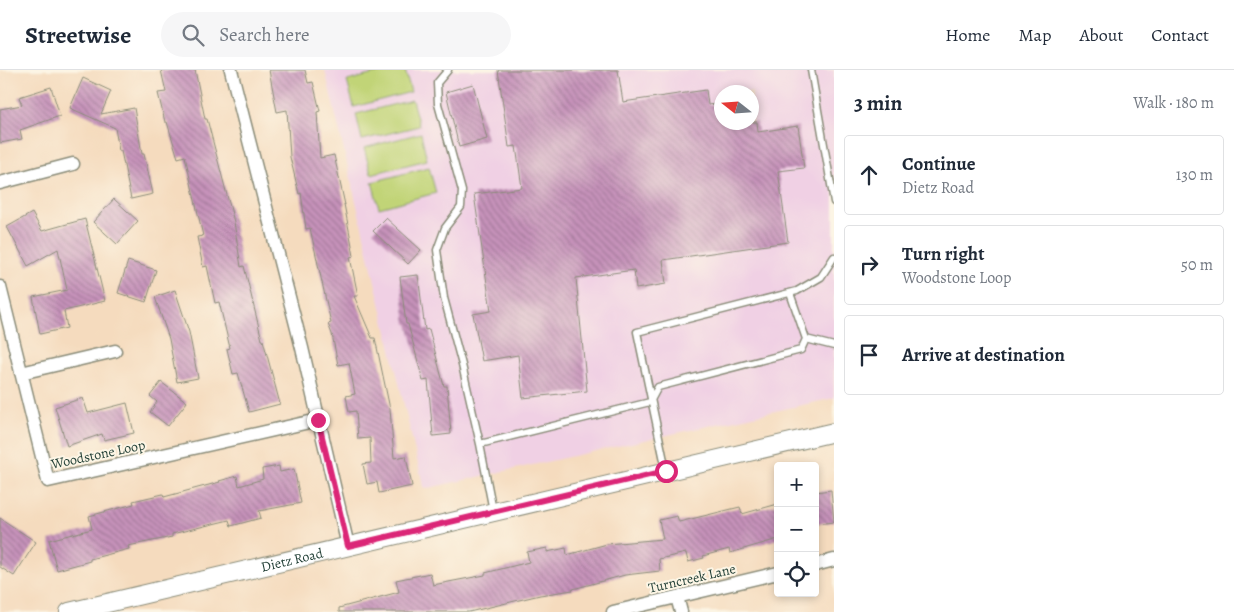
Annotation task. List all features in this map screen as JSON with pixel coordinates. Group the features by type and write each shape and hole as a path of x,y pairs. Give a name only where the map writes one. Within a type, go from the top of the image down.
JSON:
{"street":[{"path":"232,70 302,348 348,546"},
{"path":"0,183 73,164"},
{"name":"Woodstone Loop","path":"0,287 48,481 318,420"},
{"path":"21,373 115,351"},
{"name":"Dietz Road","path":"70,612 834,432"},
{"path":"819,564 834,560"},
{"name":"Turncreek Lane","path":"613,612 774,574"},
{"path":"677,597 681,612"}],"lane":[{"path":"448,70 437,83 438,104 462,191 461,207 445,228 437,250 444,298 462,365 494,512"},
{"path":"811,70 834,202"},
{"path":"666,471 650,402 637,332 797,291 821,277 834,257"},
{"path":"480,444 650,402 658,387 801,350 806,339 790,293"},
{"path":"806,339 834,346"}],"shaded area":[{"path":"325,70 834,70 834,398 424,489"}],"green space":[{"path":"389,70 405,70 411,92 354,107 347,81"},
{"path":"412,100 419,126 362,140 356,114"},
{"path":"421,133 427,160 371,174 364,148"},
{"path":"429,167 436,193 379,208 372,182"}],"building":[{"path":"161,70 195,70 205,119 207,119 234,222 241,267 244,266 280,404 249,412 238,373 233,374 227,349 230,348 219,302 215,303 207,266 203,267 197,237 203,236 185,156 178,158 167,122 165,122 158,93 166,92"},
{"path":"269,70 305,70 308,83 313,82 320,111 317,112 320,158 334,155 354,256 350,257 358,296 354,296 372,338 375,338 390,409 394,458 406,456 412,486 379,493 377,482 367,484 363,464 371,463 370,438 358,439 356,411 349,412 346,396 355,394 349,363 338,365 332,334 328,324 331,323 310,228 306,229 301,193 299,194 290,157 287,110 277,112"},
{"path":"498,70 618,70 623,102 706,90 708,105 714,104 714,130 758,130 758,132 798,126 804,168 778,171 788,242 663,260 666,284 636,289 634,270 576,278 587,391 523,398 518,355 482,361 473,314 491,311 474,194 522,188 516,146 509,147"},
{"path":"83,78 111,91 101,114 134,108 142,154 144,154 153,194 131,199 115,128 70,108"},
{"path":"473,84 487,139 459,147 446,92"},
{"path":"51,87 60,116 20,130 22,139 0,143 0,109 22,105 19,97"},
{"path":"114,199 138,221 117,244 93,222"},
{"path":"32,213 42,231 85,219 105,301 64,311 67,328 40,334 33,297 67,290 58,249 28,266 7,227"},
{"path":"386,218 421,250 408,264 373,231"},
{"path":"128,261 156,270 146,302 118,293"},
{"path":"418,275 425,330 429,329 444,386 447,386 451,434 433,436 428,380 423,381 408,324 406,324 400,277"},
{"path":"175,290 189,332 198,378 177,382 169,339 155,297"},
{"path":"161,382 187,402 168,426 150,412 157,402 150,396"},
{"path":"83,398 88,413 127,403 134,433 104,440 102,434 67,446 55,407"},
{"path":"279,466 280,472 294,469 301,503 259,511 261,518 231,526 229,520 172,534 172,537 128,546 129,549 57,570 49,540 92,529 89,516 134,504 133,501 163,494 164,497 237,476 239,486 263,479 262,469"},
{"path":"831,490 834,522 819,524 819,492"},
{"path":"774,505 774,540 730,553 729,549 688,562 686,553 659,559 660,571 625,575 573,590 540,595 469,612 339,612 339,608 399,592 396,580 430,573 433,585 485,575 485,573 529,562 527,552 547,548 547,552 566,548 567,555 607,544 663,539 659,520 677,516 679,522 740,507 742,514"},
{"path":"0,518 36,542 14,576 0,567"}],"route":[{"path":"318,420 348,546 666,471"}]}
